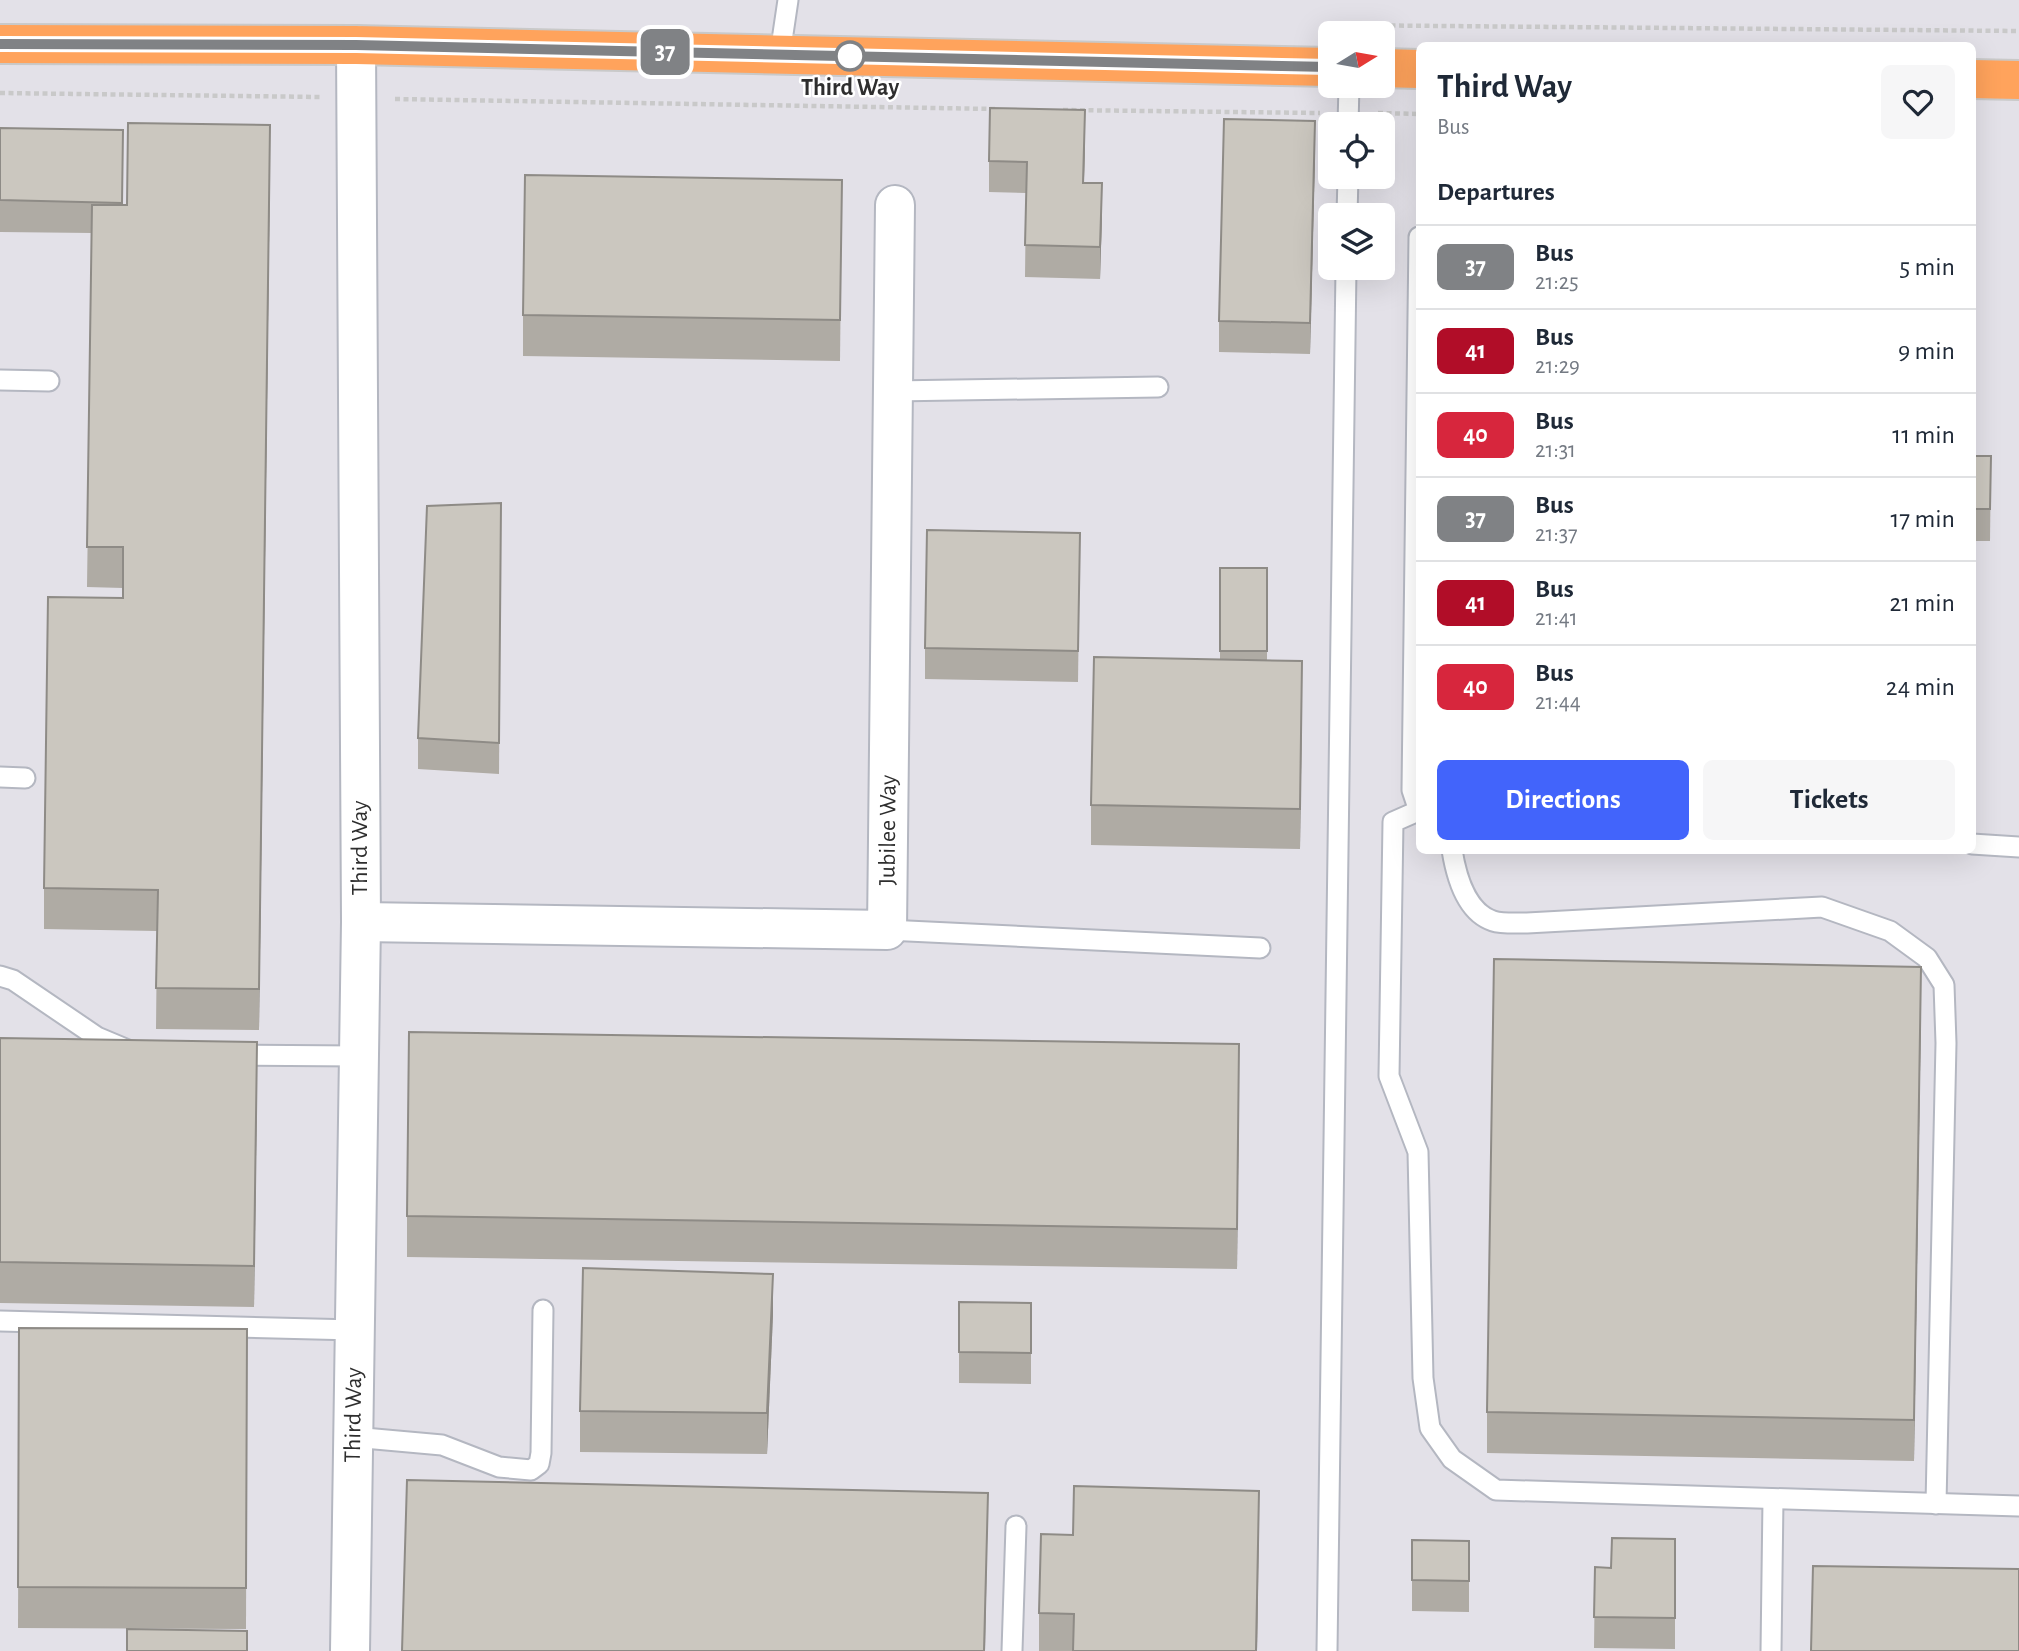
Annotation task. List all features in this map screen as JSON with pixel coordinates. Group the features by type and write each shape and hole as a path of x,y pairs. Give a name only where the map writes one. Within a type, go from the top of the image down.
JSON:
{"highway":[{"path":"0,44 356,45 1318,67"},
{"path":"1395,68 1416,69"},
{"path":"1976,79 2019,80"}],"street":[{"name":"Third Way","path":"350,1651 361,922 356,45"},
{"name":"Jubilee Way","path":"887,930 895,205"},
{"path":"361,922 887,930"}],"lane":[{"path":"780,54 788,0"},
{"path":"1327,1651 1346,280"},
{"path":"0,380 49,381"},
{"path":"893,391 1158,387"},
{"path":"1416,474 1412,790 1416,802"},
{"path":"0,777 25,778"},
{"path":"1416,812 1393,822 1389,1076 1418,1153 1423,1378 1430,1428 1452,1459 1496,1490 2019,1506"},
{"path":"1976,844 2019,847"},
{"path":"1453,854 1456,872 1469,901 1492,921 1527,923 1822,907 1890,931 1927,958 1944,985 1946,1043 1936,1504"},
{"path":"887,930 1260,948"},
{"path":"0,976 13,980 97,1037 138,1055 152,1055"},
{"path":"207,1055 359,1056"},
{"path":"354,1437 442,1445 499,1467 531,1470 539,1464 541,1453 543,1310"},
{"path":"0,1321 355,1330"},
{"path":"1771,1651 1773,1499"},
{"path":"1012,1651 1016,1526"}],"path":[{"path":"0,93 1000,109"},
{"path":"1056,110 1318,118"},
{"path":"1395,116 1416,114"}],"shaded area":[{"path":"0,0 2019,0 2019,1651 0,1651"}],"building":[{"path":"990,108 1085,110 1083,183 1102,183 1100,247 1025,245 1027,162 989,161"},
{"path":"1224,119 1315,121 1310,323 1219,321"},
{"path":"128,123 270,125 259,989 156,988 158,890 44,888 48,597 123,598 123,547 87,547 92,205 127,205"},
{"path":"0,128 123,130 122,203 0,200"},
{"path":"525,175 842,180 840,320 523,315"},
{"path":"1976,456 1991,456 1990,509 1976,509"},
{"path":"501,503 499,743 418,738 427,506"},
{"path":"927,530 1080,533 1078,651 925,648"},
{"path":"1220,568 1267,568 1267,651 1220,651"},
{"path":"1094,657 1302,661 1300,809 1091,805"},
{"path":"1494,959 1921,967 1914,1420 1487,1412"},
{"path":"409,1032 1239,1044 1237,1229 407,1216"},
{"path":"0,1038 257,1042 254,1266 0,1262"},
{"path":"583,1268 773,1274 767,1413 580,1411"},
{"path":"959,1302 1031,1303 1031,1353 959,1352"},
{"path":"19,1328 247,1329 246,1588 18,1587"},
{"path":"407,1480 988,1493 984,1651 402,1651"},
{"path":"1074,1486 1259,1491 1256,1651 1073,1651 1074,1614 1039,1613 1041,1534 1073,1535"},
{"path":"1612,1538 1675,1539 1675,1618 1594,1617 1595,1567 1611,1568"},
{"path":"1412,1540 1469,1541 1469,1581 1412,1580"},
{"path":"1813,1566 2019,1569 2019,1651 1811,1651"},
{"path":"127,1629 247,1631 247,1651 127,1651"}],"bus line":[{"name":"37","path":"0,44 356,45 1318,67"}],"place":[{"name":"Third Way","path":"850,56"}]}
